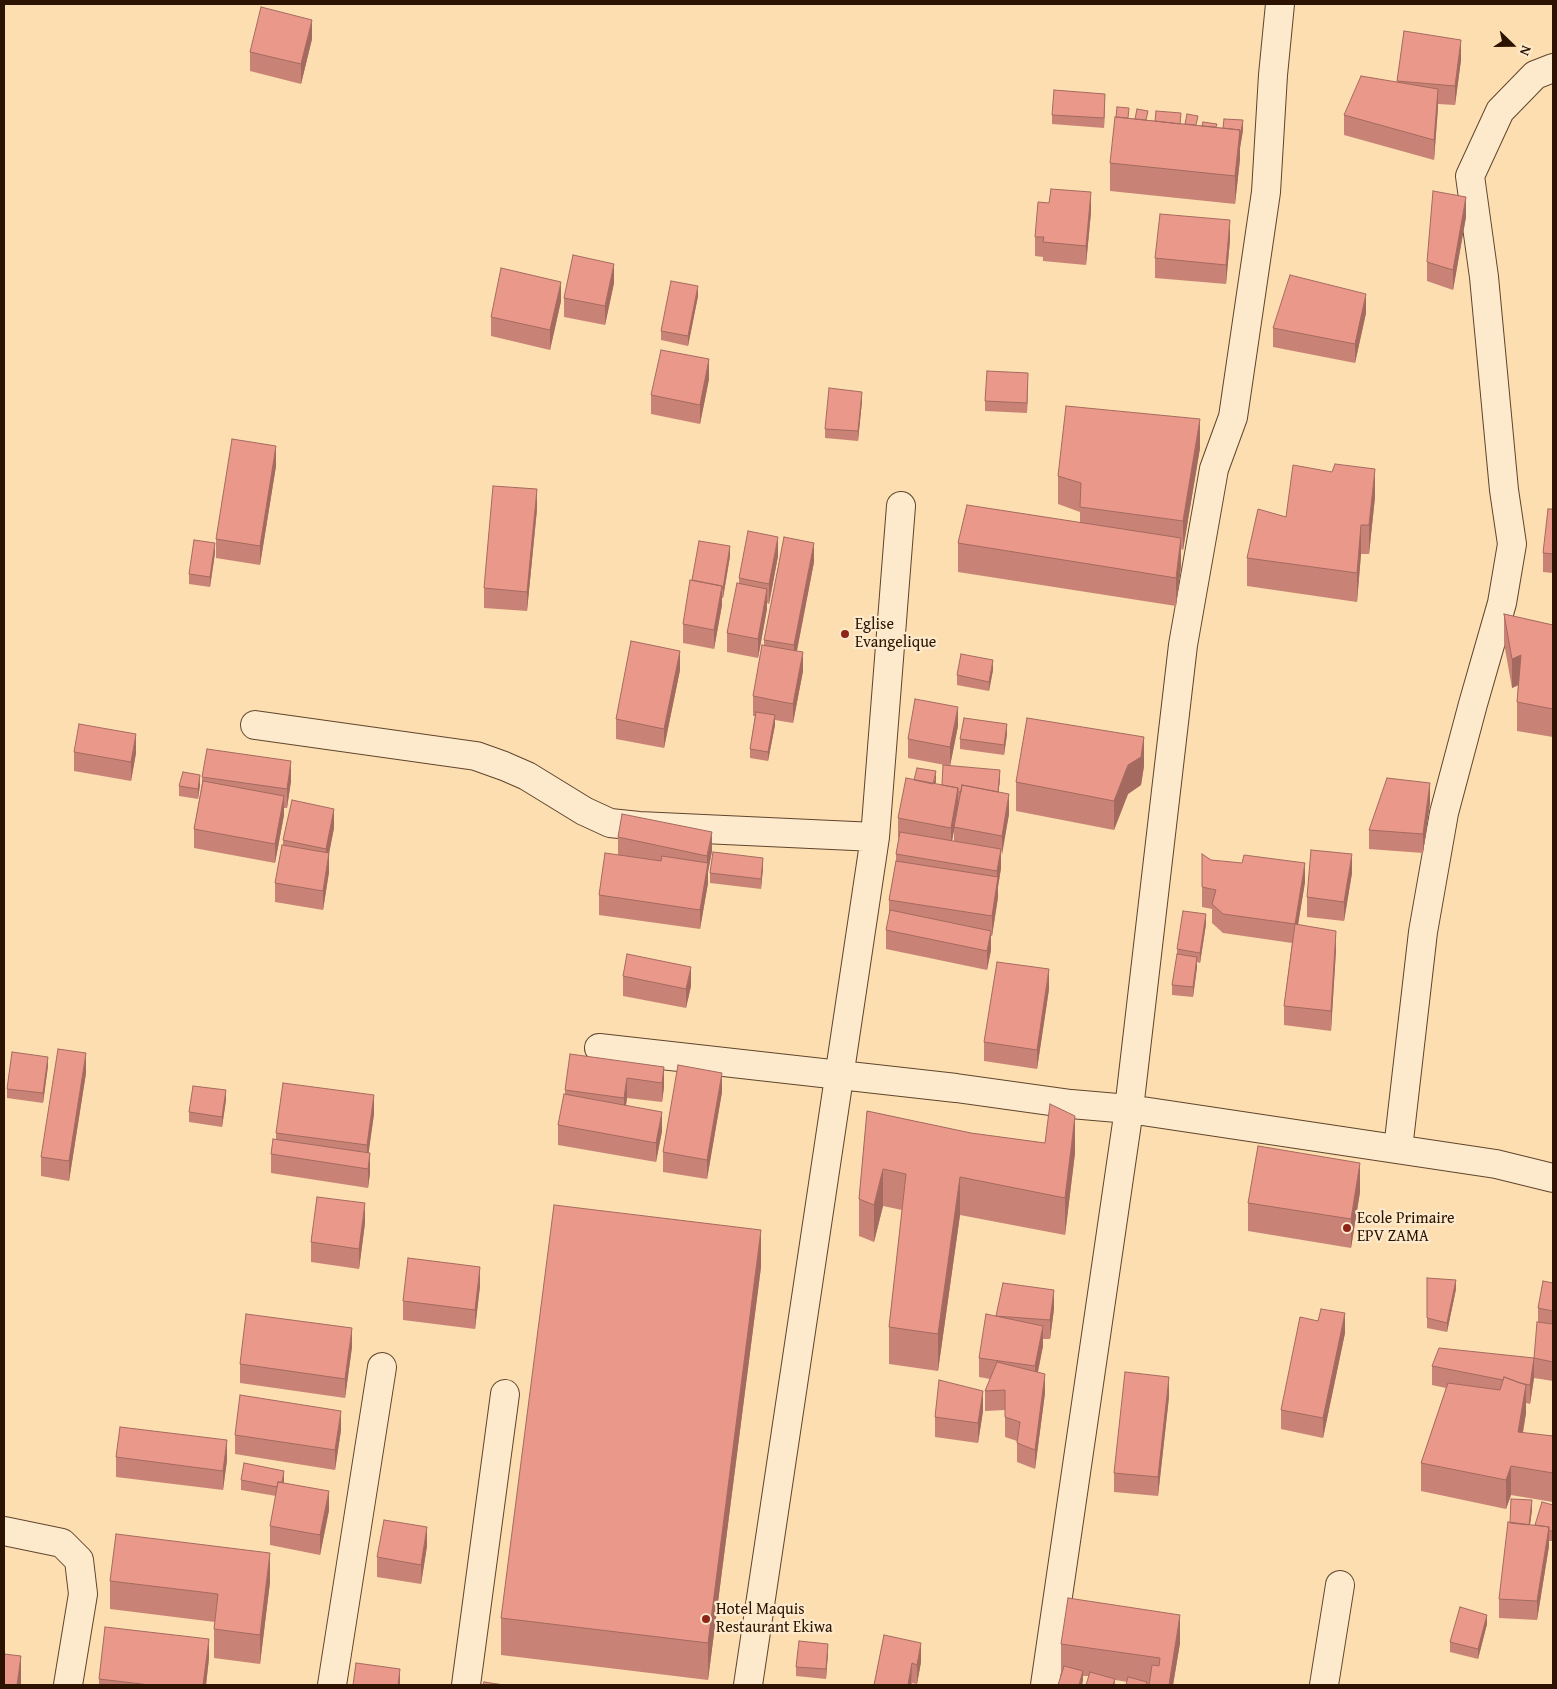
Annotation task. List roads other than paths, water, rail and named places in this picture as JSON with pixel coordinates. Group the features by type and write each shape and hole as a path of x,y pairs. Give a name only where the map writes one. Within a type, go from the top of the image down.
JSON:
{"street":[{"path":"1045,1685 1129,1110 1183,645 1214,469 1233,416 1266,192 1273,75 1280,4"},
{"path":"1398,1149 1423,932 1444,813 1502,602 1512,544 1504,490 1484,276 1470,176 1500,111 1535,74 1553,68"},
{"path":"748,1685 875,838 901,506"},
{"path":"255,725 476,756 527,776 584,811 610,823 875,838"},
{"path":"599,1048 956,1088 1129,1110 1496,1164 1553,1178"},
{"path":"332,1685 382,1367"},
{"path":"466,1685 505,1394"},
{"path":"4,1531 62,1543 79,1560 83,1594 68,1685"},
{"path":"1324,1685 1340,1585"}],"place":[{"name":"Eglise Evangelique","path":"845,634"},
{"name":"Ecole Primaire EPV ZAMA","path":"1347,1228"},
{"name":"Hotel Maquis Restaurant Ekiwa","path":"706,1619"}]}
